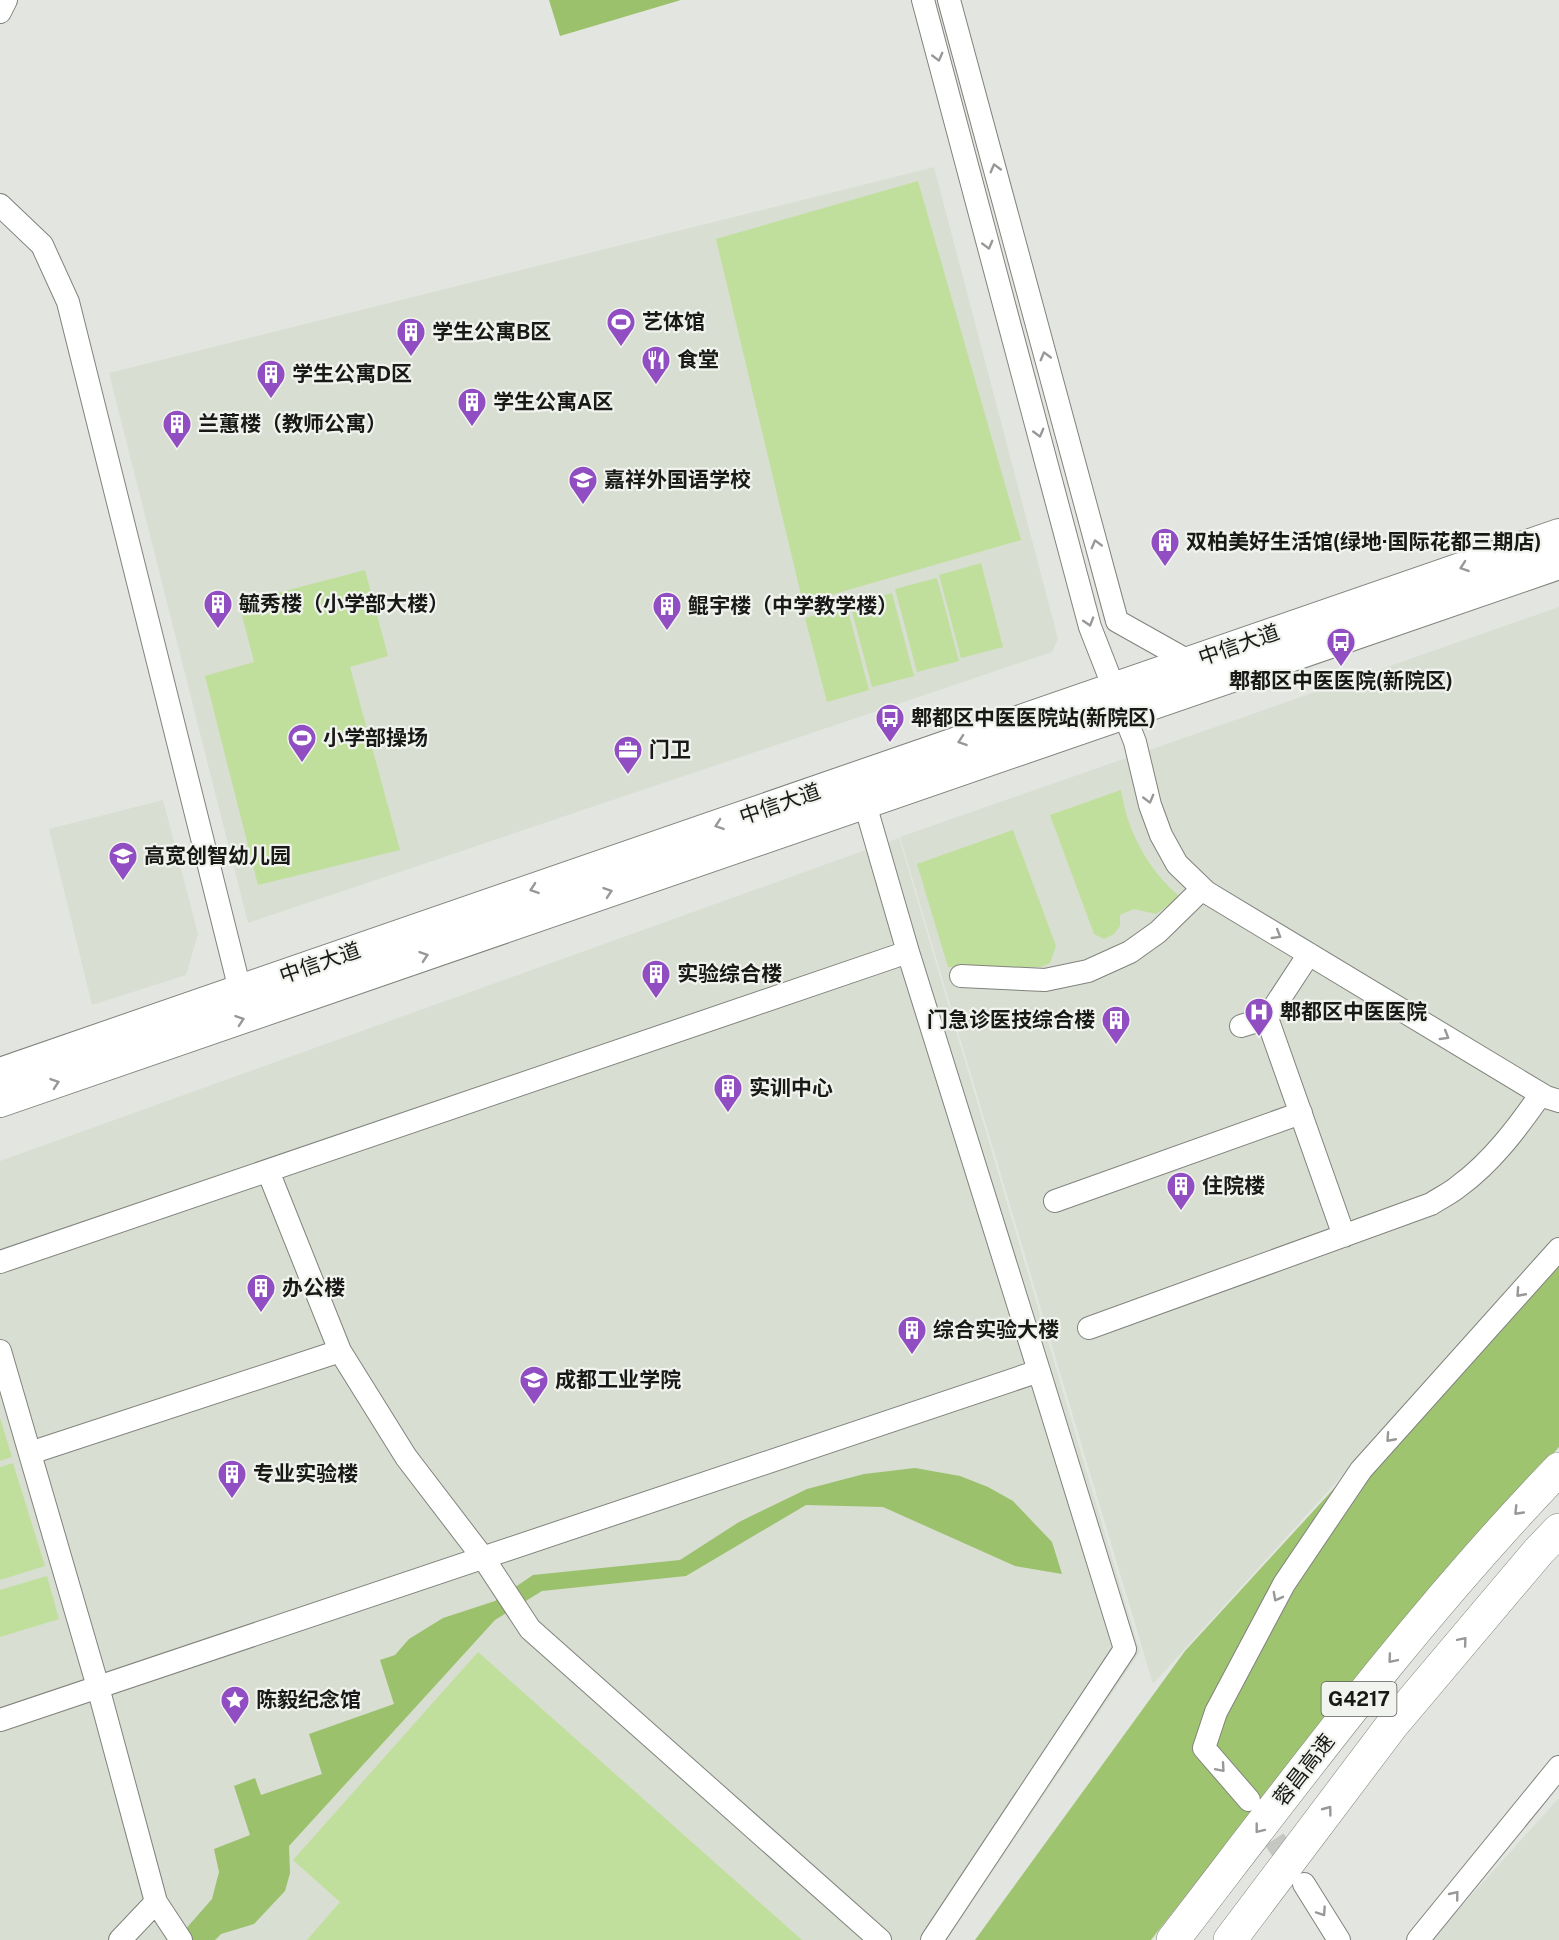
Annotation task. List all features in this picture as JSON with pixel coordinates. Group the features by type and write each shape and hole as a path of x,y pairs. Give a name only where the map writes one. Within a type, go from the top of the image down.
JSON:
{"highway":[{"name":"蓉昌高速","path":"1173,1940 1359,1699 1503,1527 1559,1469"},
{"name":"蓉昌高速","path":"1230,1940 1392,1725 1559,1530"}],"main road":[{"name":"中信大道","path":"0,1102 865,804 1119,701 1190,662 1559,534"},
{"name":"中信大道","path":"0,1073 240,990 1119,701 1559,564"}],"street":[{"path":"0,12 6,0"},
{"path":"923,0 1090,627 1135,742 1150,805 1161,835 1177,864 1202,889 1550,1098 1525,1117 1492,1157 1459,1187 1431,1204 1089,1328"},
{"path":"949,0 1117,621 1190,662"},
{"path":"0,205 42,245 68,302 240,990"},
{"path":"865,804 908,952 1125,1649 932,1940"},
{"path":"961,976 1046,980 1088,971 1130,952 1158,932 1202,889"},
{"path":"0,1262 908,952"},
{"path":"1241,1026 1267,1018 1309,954"},
{"path":"1267,1018 1344,1236"},
{"path":"1055,1201 1301,1113"},
{"path":"268,1171 340,1351 405,1457 484,1559 530,1629 880,1940"},
{"path":"1249,1800 1204,1748 1216,1712 1284,1584 1361,1470 1559,1249"},
{"path":"0,1350 160,1908 181,1940"},
{"path":"30,1453 340,1351"},
{"path":"0,1720 1039,1371"},
{"path":"1418,1940 1559,1767"},
{"path":"1304,1884 1339,1940"},
{"path":"120,1940 160,1908"}],"shaded area":[{"path":"549,0 681,0 560,36"},
{"name":"嘉祥外国语学校","path":"934,167 1058,639 1052,652 248,923 109,373"},
{"path":"918,181 1021,540 803,603 716,239"},
{"path":"981,563 1003,647 961,658 939,575"},
{"name":"小学部操场","path":"365,570 388,656 350,667 400,850 258,885 205,676 254,662 239,603"},
{"path":"937,578 959,661 917,672 895,589"},
{"path":"892,593 914,676 872,687 850,604"},
{"path":"847,607 869,690 827,702 805,618"},
{"name":"郫都区中医医院","path":"1559,607 1559,1237 1153,1684 900,837"},
{"path":"1121,790 1128,820 1141,849 1158,875 1180,897 1156,914 1134,909 1120,915 1120,926 1114,934 1104,939 1094,934 1050,815"},
{"name":"高宽创智幼儿园","path":"163,800 198,934 186,975 92,1005 49,829"},
{"path":"1013,830 1056,946 1050,963 1041,967 948,967 917,864"},
{"name":"成都工业学院","path":"899,838 1140,1652 947,1940 0,1940 0,1161"},
{"path":"1559,1243 1559,1447 1265,1794 1151,1940 975,1940 1185,1651"},
{"path":"0,1418 12,1457 0,1461"},
{"path":"13,1463 45,1566 0,1580 0,1467"},
{"path":"915,1468 960,1476 988,1487 1013,1501 1052,1542 1062,1574 1015,1566 883,1507 806,1505 686,1576 542,1591 495,1620 289,1846 290,1873 285,1891 254,1924 221,1934 215,1940 176,1940 212,1899 219,1872 214,1849 250,1835 234,1786 255,1778 261,1795 322,1774 309,1734 394,1704 380,1660 395,1655 409,1639 443,1618 495,1601 533,1575 680,1560 739,1522 807,1489 864,1474"},
{"path":"47,1576 59,1619 0,1637 0,1590"},
{"path":"478,1652 802,1940 307,1940 340,1902 293,1860"},
{"path":"1559,1798 1559,1940 1431,1940"}],"tunnel":[{"path":"1256,1812 1296,1872"}],"place":[{"name":"艺体馆","path":"621,348"},
{"name":"学生公寓B区","path":"411,358"},
{"name":"食堂","path":"656,386"},
{"name":"学生公寓D区","path":"271,400"},
{"name":"学生公寓A区","path":"472,428"},
{"name":"兰蕙楼（教师公寓）","path":"177,450"},
{"name":"嘉祥外国语学校","path":"583,506"},
{"name":"双柏美好生活馆(绿地·国际花都三期店)","path":"1165,568"},
{"name":"毓秀楼（小学部大楼）","path":"218,630"},
{"name":"鲲宇楼（中学教学楼）","path":"667,632"},
{"name":"郫都区中医医院(新院区)","path":"1341,668"},
{"name":"郫都区中医医院站(新院区)","path":"890,744"},
{"name":"小学部操场","path":"302,764"},
{"name":"门卫","path":"628,776"},
{"name":"高宽创智幼儿园","path":"123,882"},
{"name":"实验综合楼","path":"656,1000"},
{"name":"郫都区中医医院","path":"1259,1038"},
{"name":"门急诊医技综合楼","path":"1116,1046"},
{"name":"实训中心","path":"728,1114"},
{"name":"住院楼","path":"1181,1212"},
{"name":"办公楼","path":"261,1314"},
{"name":"综合实验大楼","path":"912,1356"},
{"name":"成都工业学院","path":"534,1406"},
{"name":"专业实验楼","path":"232,1500"},
{"name":"陈毅纪念馆","path":"235,1726"}]}
